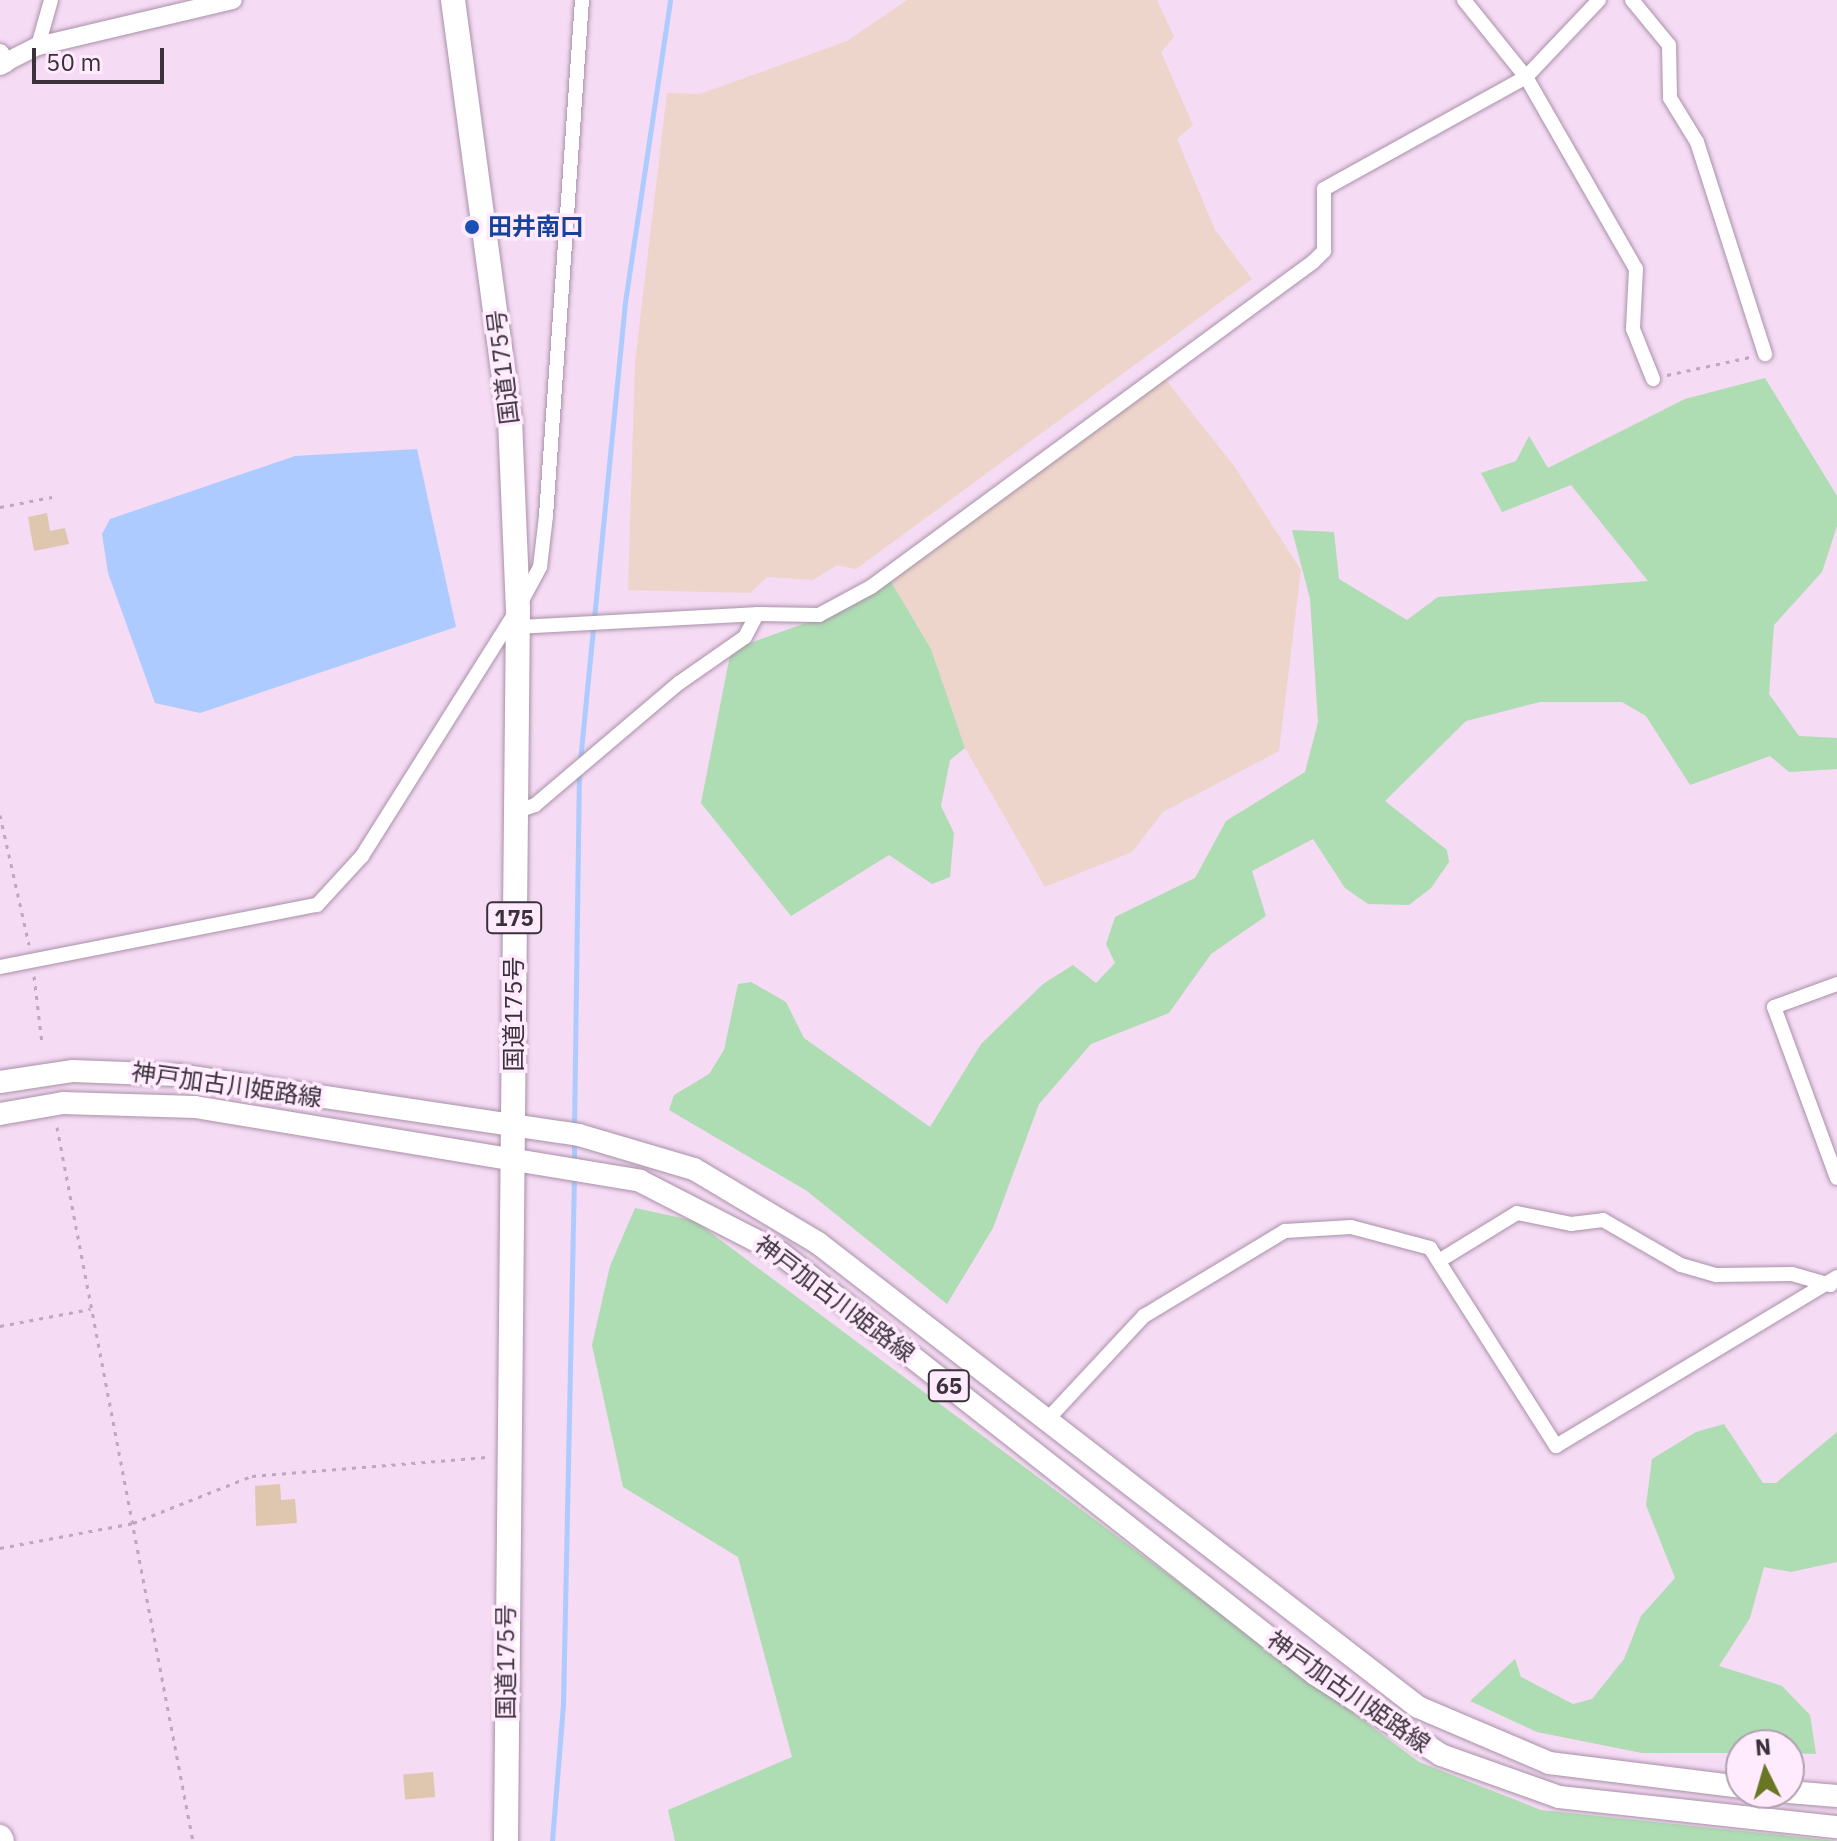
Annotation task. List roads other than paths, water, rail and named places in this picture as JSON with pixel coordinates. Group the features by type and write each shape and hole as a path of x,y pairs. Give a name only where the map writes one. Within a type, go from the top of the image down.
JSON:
{"highway":[{"name":"国道175号","path":"453,0 510,420 518,617 513,1158 505,1455 506,1841"}],"main road":[{"name":"神戸加古川姫路線","path":"0,1082 128,1070 513,1127 644,1150 737,1189 1046,1421 1373,1678 1457,1730 1598,1773 1725,1785"},
{"name":"神戸加古川姫路線","path":"0,1114 63,1103 180,1106 640,1181 780,1253 1315,1674 1441,1755 1559,1797 1837,1827"},
{"path":"1805,1793 1837,1796"}],"street":[{"path":"38,46 51,0"},
{"path":"2,60 38,46 233,0"},
{"path":"0,967 317,905 362,856 518,617 540,567 545,528 582,0"},
{"path":"1464,0 1526,77 1636,269 1633,329 1653,379"},
{"path":"518,617 819,615 871,587 1313,262 1324,251 1324,189 1526,77 1599,0"},
{"path":"1632,0 1669,45 1670,98 1697,142 1765,354"},
{"path":"514,812 535,805 679,683 745,637 757,614"},
{"path":"1837,984 1774,1007 1837,1178"},
{"path":"1442,1259 1517,1213 1571,1224 1603,1220 1681,1265 1717,1275 1792,1274 1833,1281"},
{"path":"1046,1421 1144,1316 1285,1231 1351,1227 1430,1248 1442,1259 1556,1446 1833,1281"}],"water":[{"path":"417,449 456,627 200,713 155,703 108,573 102,534 110,519 295,456"}],"waterway":[{"path":"580,761 625,302 670,0"},
{"path":"574,1129 579,771"},
{"path":"574,1139 574,1165"},
{"path":"552,1841 563,1705 574,1175"}],"place":[{"name":"田井南口","path":"472,227"}]}
